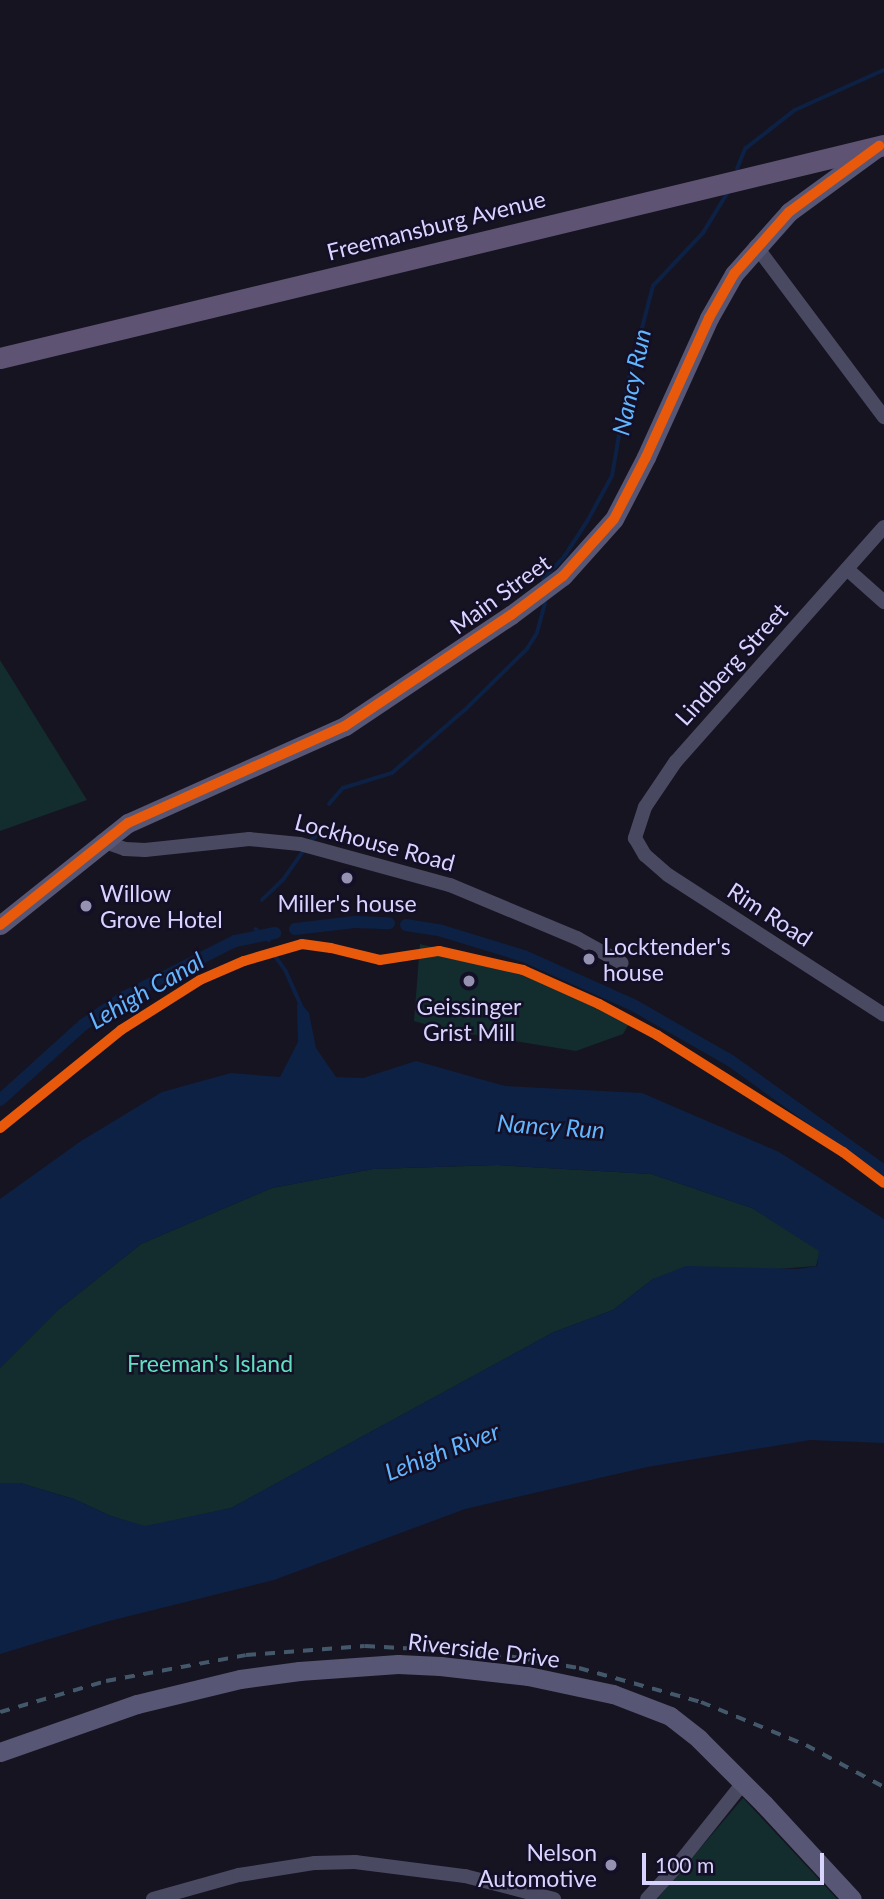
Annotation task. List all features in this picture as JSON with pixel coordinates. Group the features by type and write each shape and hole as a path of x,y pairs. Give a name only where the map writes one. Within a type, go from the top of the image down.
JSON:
{"main road":[{"name":"Freemansburg Avenue","path":"0,358 881,146"}],"street":[{"name":"Main Street","path":"0,925 102,841 128,823 345,726 511,615 564,576 614,519 646,457 709,318 734,274 756,246 789,212 881,146"},
{"path":"756,246 884,417"},
{"name":"Lindberg Street","path":"636,845 635,833 645,807 676,761 884,527"},
{"path":"847,569 884,602"},
{"name":"Lockhouse Road","path":"102,841 125,849 145,850 249,839 307,846 450,885 577,938 622,963"},
{"name":"Rim Road","path":"636,845 668,876 884,1015"},
{"name":"Riverside Drive","path":"0,1752 98,1716 240,1679 349,1667 440,1666 528,1676 613,1694 670,1716 699,1739 743,1783 852,1899"},
{"path":"646,1899 676,1867 743,1783"},
{"path":"153,1899 204,1883 264,1870 355,1862 464,1875 554,1899"}],"green space":[{"path":"0,660 87,800 0,831"},
{"path":"420,944 529,972 630,1022 623,1034 576,1051 445,1030 414,1021"},
{"name":"Freeman's Island","path":"497,1165 651,1174 752,1208 820,1251 816,1266 653,1279 613,1310 554,1332 231,1508 145,1527 111,1516 74,1499 20,1483 0,1483 0,1368 58,1310 141,1244 272,1188 373,1169"},
{"path":"743,1798 828,1889 837,1899 657,1899"}],"water":[{"name":"Lehigh River","path":"300,1002 309,1013 316,1048 336,1077 363,1078 416,1061 505,1086 642,1093 779,1152 884,1219 884,1443 810,1440 647,1467 465,1509 274,1580 109,1621 0,1654 0,1483 20,1483 74,1499 111,1516 145,1526 231,1508 554,1332 613,1310 653,1279 686,1266 798,1269 817,1266 819,1251 752,1208 651,1174 497,1165 373,1169 272,1188 141,1244 58,1310 0,1368 0,1199 81,1141 162,1092 231,1073 280,1077 298,1042 297,1005"}],"waterway":[{"name":"Nancy Run","path":"737,169 745,149 795,110 884,70"},
{"name":"Nancy Run","path":"543,579 564,557 612,476 629,378 653,286 703,233 728,192"},
{"name":"Nancy Run","path":"329,804 343,788 392,773 467,708 527,649 537,633 545,603"},
{"name":"Nancy Run","path":"308,843 322,831"},
{"name":"Nancy Run","path":"262,900 283,880 304,850"},
{"name":"Lehigh Canal","path":"295,929 355,922 389,923"},
{"name":"Lehigh Canal","path":"406,925 442,931 524,956 635,1006 731,1061 884,1171"},
{"name":"Nancy Run","path":"256,929 269,940"},
{"name":"Lehigh Canal","path":"0,1100 83,1025 124,997 235,941 275,933"},
{"name":"Nancy Run","path":"276,957 286,971 301,1005"}],"railway":[{"path":"0,1712 106,1681 246,1655 365,1646 491,1653 579,1668 701,1702 806,1745 884,1787"}],"cycle path":[{"path":"0,925 128,823 345,726 511,615 563,576 614,519 646,457 709,318 734,274 789,212 879,146"},
{"path":"0,1128 121,1030 200,980 244,961 302,944 380,960 439,951 523,970 599,1004 657,1035 843,1152 884,1183"}],"place":[{"name":"Miller's house","path":"347,878"},
{"name":"Willow Grove Hotel","path":"86,906"},
{"name":"Locktender's house","path":"589,959"},
{"name":"Geissinger Grist Mill","path":"469,981"},
{"name":"Nelson Automotive","path":"611,1865"}]}
